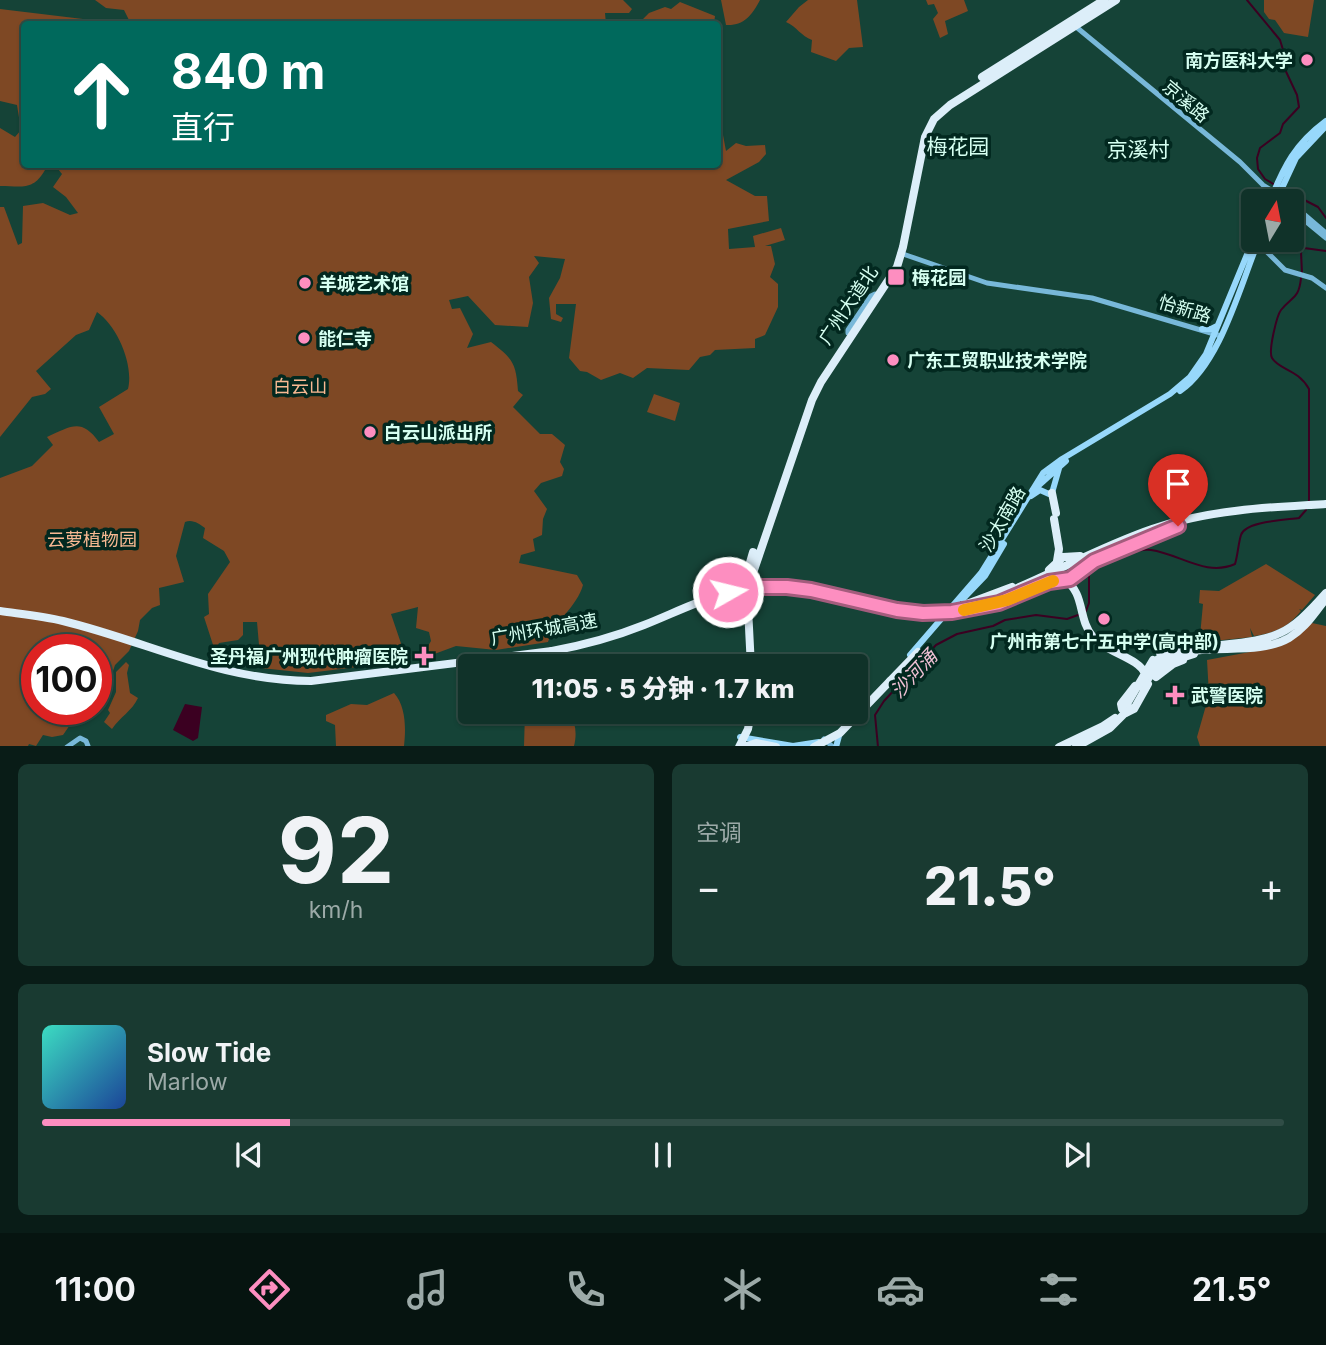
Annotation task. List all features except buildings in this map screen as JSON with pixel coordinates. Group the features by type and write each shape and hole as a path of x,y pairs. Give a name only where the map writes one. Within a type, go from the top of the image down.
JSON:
{"highway":[{"name":"广州大道北","path":"1082,22 1104,0"},
{"name":"广州大道北","path":"801,426 819,385 888,284 900,252 924,127 936,110 1116,0"},
{"path":"1060,32 1074,30 1082,22"},
{"name":"广州大道北","path":"749,654 743,625 743,592 747,570 762,537 812,387 888,275 900,252"},
{"path":"1051,493 1064,558 1092,632 1103,643 1141,666 1145,674"},
{"name":"广州环城高速","path":"92,627 209,662 264,675 307,677 404,668 552,649 619,631 713,592 750,583 804,583 900,607 955,609 1003,597 1131,539 1184,522 1273,508 1326,506"},
{"path":"955,609 990,597 1042,573 1064,558 1083,555 1147,528 1184,522"},
{"path":"955,609 1007,600 1072,577 1141,540 1184,522"},
{"name":"广州大道北","path":"750,654 749,591 762,537"},
{"path":"1064,558 1072,577"},
{"path":"1309,616 1326,589"},
{"path":"1156,677 1182,660 1280,642 1326,602"},
{"name":"广州环城高速","path":"0,609 60,616 210,667 255,678 311,681 404,668"},
{"path":"1119,654 1142,663 1174,650 1272,638 1301,625"},
{"path":"1061,746 1113,719 1131,700 1156,657 1185,641 1195,642 1197,647 1194,654 1172,660 1158,668 1133,711 1126,713 1121,708 1122,702 1145,674"},
{"path":"1115,724 1132,706 1155,668 1188,652 1245,649"},
{"path":"826,745 918,652"},
{"path":"1078,746 1134,710 1156,677 1172,660"},
{"path":"749,724 742,743 771,746"}],"main road":[{"name":"京溪路","path":"1082,22 1271,189"},
{"path":"1279,189 1298,146 1326,121"},
{"path":"1280,189 1301,150 1326,126"},
{"name":"京溪路","path":"1304,218 1325,235"},
{"name":"怡新路","path":"900,252 982,282 1097,299 1217,334"},
{"path":"1217,334 1228,302 1252,252"},
{"path":"1217,334 1231,311 1253,252"},
{"path":"1267,252 1283,269 1326,288"},
{"path":"1228,302 1227,312 1231,311"},
{"path":"1201,330 1213,328 1221,321"},
{"path":"1201,330 1209,337 1210,346"},
{"name":"沙太南路","path":"962,598 1043,477 1062,459 1178,388 1199,367 1217,334"},
{"name":"沙太南路","path":"1043,477 1193,382 1208,362 1217,334"},
{"path":"1051,493 1060,465"},
{"path":"1043,477 1051,493"},
{"name":"沙太南路","path":"962,598 990,568 1036,486"},
{"path":"1031,496 1040,490 1051,493"},
{"path":"826,745 962,598"},
{"path":"742,743 826,745 875,701 941,622"},
{"path":"752,724 752,731 762,744"},
{"path":"72,745 80,738 86,741 87,746"}],"green space":[{"path":"95,0 623,0 632,9 629,13 605,13 606,21 130,21 124,10 106,8"},
{"path":"721,0 760,0 747,18 738,24 726,25"},
{"path":"808,0 857,0 863,47 849,48 836,61 811,52 812,40 786,22"},
{"path":"926,0 964,0 968,11 945,21 948,34 940,38 933,19 938,13 934,4 928,5"},
{"path":"1264,0 1314,0 1308,37 1284,33 1275,20 1269,19 1264,12"},
{"path":"680,2 715,16 714,21 641,21 649,13 665,7 671,9"},
{"name":"白云山","path":"0,9 83,19 84,21 21,21 21,130 17,105 0,101"},
{"name":"白云山","path":"0,128 15,137 21,130 21,168 721,168 721,134 726,151 736,143 746,146 765,145 766,154 759,162 726,180 755,196 767,196 769,221 728,229 729,249 755,247 753,236 781,228 785,240 765,246 771,246 775,264 770,277 778,284 778,307 765,335 755,339 755,348 715,350 710,355 700,357 689,370 647,368 633,378 620,373 601,380 580,371 569,358 576,304 556,304 556,314 563,318 561,322 551,319 549,298 560,278 565,259 534,256 539,263 529,277 533,303 528,327 495,325 468,296 449,300 452,309 460,308 473,334 467,348 491,342 512,362 518,391 523,395 513,407 540,434 552,434 565,445 560,462 564,469 562,476 541,483 534,491 547,509 542,535 533,539 535,551 521,555 519,563 577,575 583,585 548,642 496,650 456,646 429,656 425,651 431,641 429,632 416,628 418,607 391,614 407,661 308,673 261,668 257,622 243,622 243,635 238,640 219,643 215,651 204,617 209,614 208,594 230,562 224,551 203,538 205,528 196,522 188,521 185,522 176,556 184,582 159,588 160,605 152,608 140,620 129,651 115,665 112,674 112,634 21,634 21,725 70,725 63,735 43,735 36,746 0,746 0,478 32,466 53,445 47,437 70,427 87,430 99,442 114,434 99,407 128,389 129,379 122,346 111,326 97,312 89,330 76,335 36,371 51,389 45,394 32,397 0,437 0,207 4,207 18,245 22,243 23,206 43,203 70,215 78,213 66,197 53,187 62,174 58,169 45,170 41,177 26,186 0,186"},
{"path":"654,394 680,403 675,421 647,412"},
{"path":"1266,564 1315,595 1302,610 1299,609 1301,611 1291,621 1275,631 1254,636 1250,628 1252,637 1213,641 1211,635 1200,636 1203,604 1199,603 1200,590 1219,591"},
{"path":"1312,623 1326,626 1326,746 1200,746 1197,737 1209,695 1207,660 1255,651"},
{"path":"126,662 129,665 127,673 130,693 138,698 112,729 107,725 112,725 116,672"},
{"path":"394,693 403,711 404,746 336,746 335,725 326,721 326,715 351,704 367,705"},
{"path":"525,724 574,724 574,746 524,746"}],"shaded area":[{"path":"185,704 202,707 198,738 193,741 173,730"}],"waterway":[{"path":"1247,0 1280,40 1284,53 1282,63 1297,95 1299,107 1283,124 1280,133 1260,148 1258,169 1265,179 1275,185"},
{"path":"1304,200 1318,207 1326,218"},
{"name":"沙河涌","path":"1302,273 1301,252 1304,248 1326,251"},
{"name":"沙河涌","path":"1301,278 1297,294 1279,313 1271,354 1275,362 1300,377 1309,389 1309,501"},
{"name":"沙河涌","path":"1086,611 1089,603 1089,571 1093,566 1122,555 1151,550 1203,566 1224,567 1235,564 1244,530 1258,524 1299,518 1306,510"},
{"name":"沙河涌","path":"878,746 875,715 884,701 936,645 957,634 993,626 1005,620 1036,615 1067,619 1078,615"}],"slow traffic":[{"path":"964,610 1007,600 1053,581"}],"place":[{"name":"南方医科大学","path":"1307,60"},
{"name":"梅花园","path":"896,277"},
{"name":"羊城艺术馆","path":"305,283"},
{"name":"能仁寺","path":"304,338"},
{"name":"广东工贸职业技术学院","path":"893,360"},
{"name":"白云山派出所","path":"370,432"},
{"name":"广州市第七十五中学(高中部)","path":"1104,619"},
{"name":"圣丹福广州现代肿瘤医院","path":"424,656"},
{"name":"武警医院","path":"1175,695"}],"district":[{"name":"梅花园","path":"958,146"},
{"name":"京溪村","path":"1138,149"}],"route":[{"path":"728,592 758,587 787,587 897,610 952,612 999,603 1049,582 1070,579 1094,561 1178,526"}],"park label":[{"name":"云萝植物园","path":"92,539"}]}
